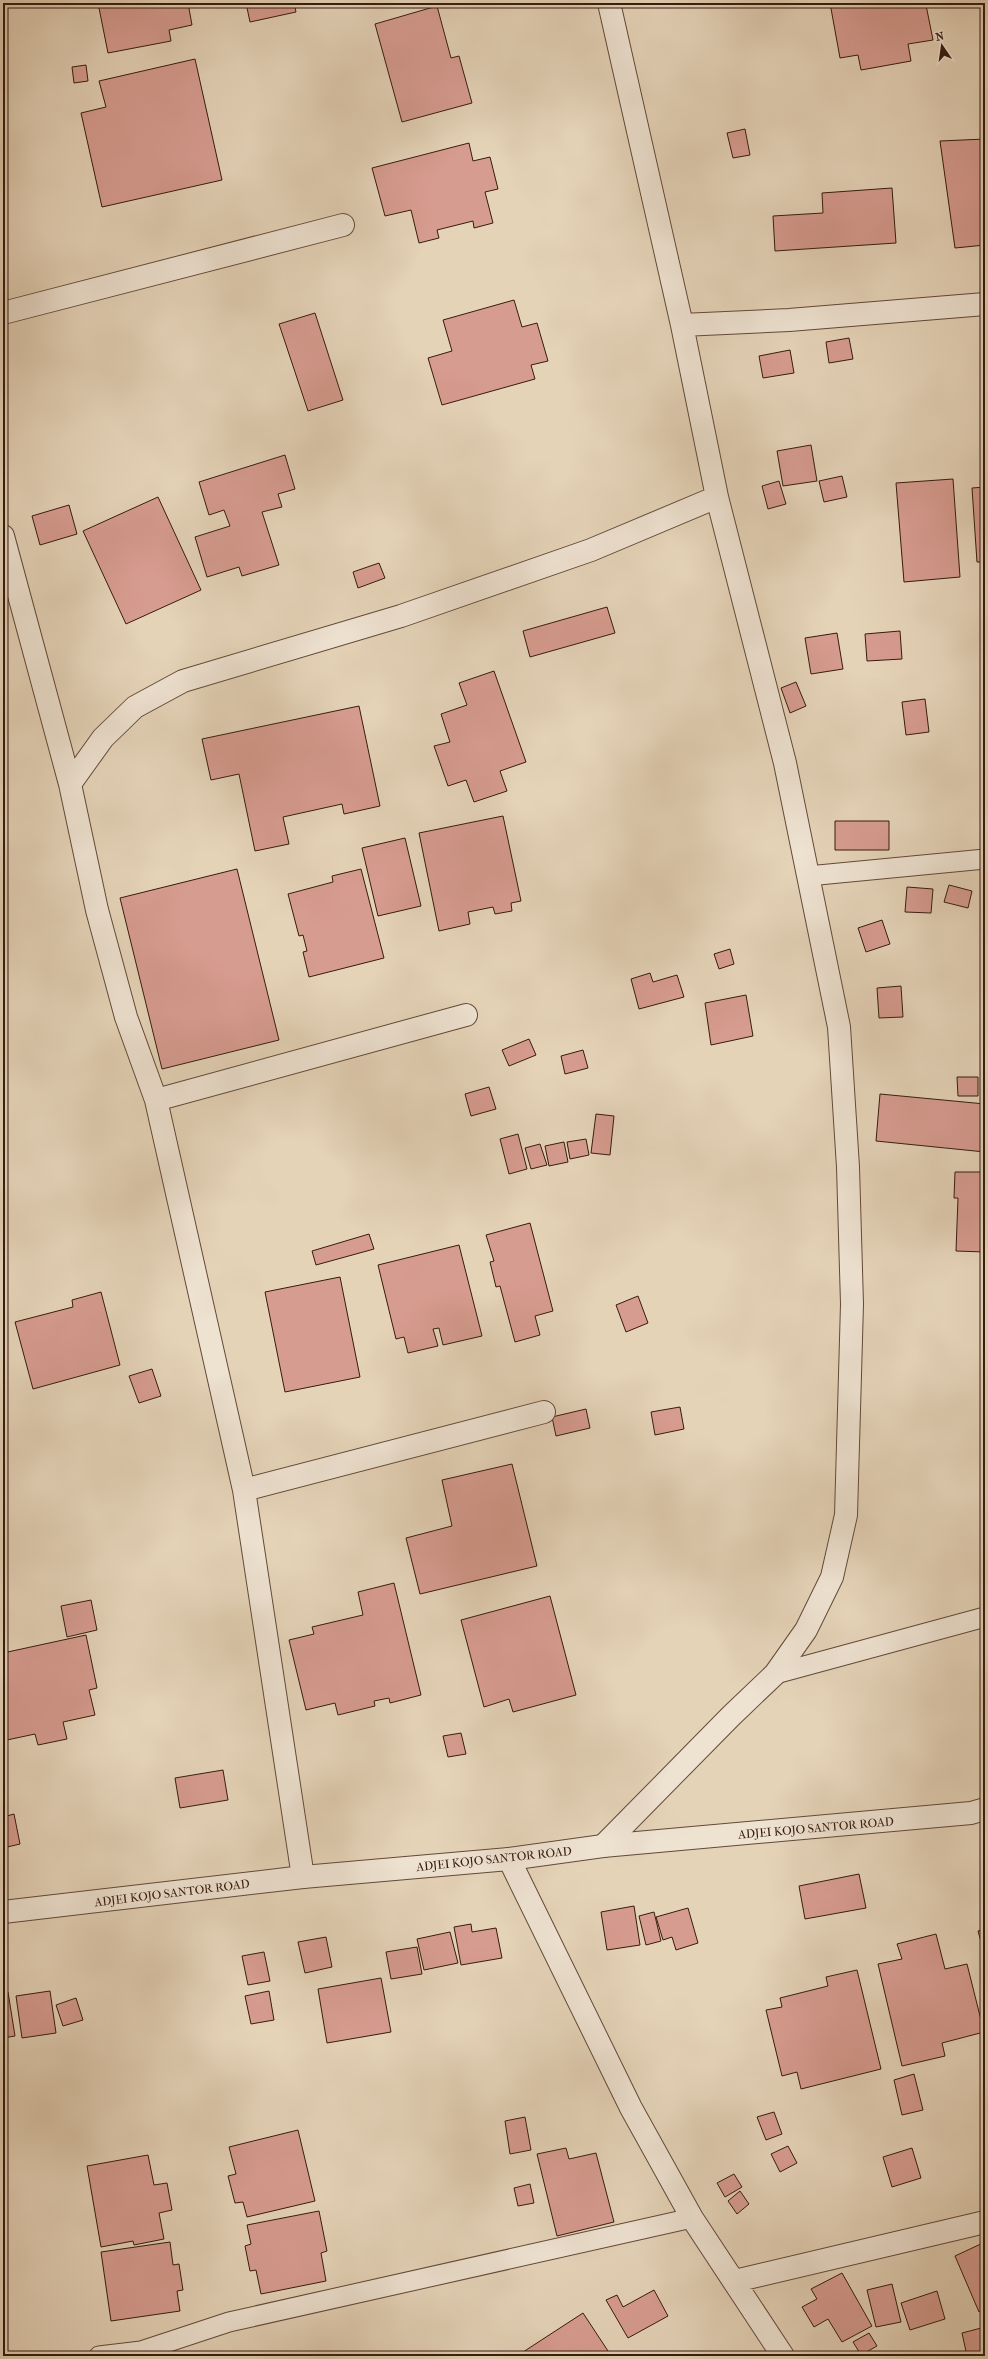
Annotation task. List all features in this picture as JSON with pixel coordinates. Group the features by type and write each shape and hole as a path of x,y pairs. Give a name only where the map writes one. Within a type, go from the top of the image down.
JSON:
{"street":[{"path":"604,1846 725,1721 775,1674 806,1630 832,1577 846,1515 852,1304 848,1167 839,1027 785,763 717,497 682,325 609,3"},
{"path":"3,313 343,225"},
{"path":"682,325 789,320 985,304"},
{"path":"70,784 103,738 135,707 183,681 409,614 591,550 717,497"},
{"path":"3,536 70,784 97,910 126,1017 156,1100 244,1490 303,1877"},
{"path":"156,1100 466,1015"},
{"path":"244,1490 544,1412"},
{"name":"ADJEI KOJO SANTOR ROAD","path":"3,1912 303,1877 509,1859 604,1846 859,1825 971,1813 985,1809"},
{"path":"509,1859 631,2108 692,2218 735,2281 783,2356"},
{"path":"735,2281 985,2222"}],"lane":[{"path":"808,876 985,859"},
{"path":"775,1674 985,1617"},
{"path":"99,2356 141,2351 229,2322 692,2218"}],"building":[{"path":"98,3 188,3 192,25 169,30 171,41 108,53"},
{"path":"246,3 294,3 296,12 250,22"},
{"path":"355,3 370,3 355,6"},
{"path":"801,3 822,3 802,7"},
{"path":"830,3 939,3 926,5 933,40 908,44 911,61 861,70 858,55 840,58"},
{"path":"437,6 451,58 459,56 472,103 402,122 375,24"},
{"path":"195,59 222,180 102,207 81,113 106,107 99,81"},
{"path":"86,65 88,81 74,83 72,67"},
{"path":"745,129 750,155 733,158 727,133"},
{"path":"985,139 985,245 955,248 940,141"},
{"path":"469,143 473,161 490,157 498,189 485,192 493,223 474,228 473,221 437,230 439,238 419,243 411,210 385,216 372,168"},
{"path":"892,188 896,243 775,251 773,216 823,213 822,193"},
{"path":"514,300 522,327 537,323 548,361 531,365 535,379 442,405 428,358 452,351 443,320"},
{"path":"315,313 343,400 308,411 279,324"},
{"path":"849,338 853,359 829,363 826,342"},
{"path":"790,350 794,373 763,378 759,356"},
{"path":"811,445 817,481 783,486 777,451"},
{"path":"285,455 295,489 278,494 282,507 262,512 279,565 242,576 239,567 207,577 195,537 230,526 224,510 209,515 199,482"},
{"path":"842,476 847,497 824,502 819,481"},
{"path":"953,479 960,577 904,582 896,483"},
{"path":"779,481 786,504 768,509 762,486"},
{"path":"985,487 985,562 977,562 972,488"},
{"path":"158,497 201,590 126,624 83,531"},
{"path":"69,505 77,534 40,545 32,516"},
{"path":"379,563 385,578 358,588 353,572"},
{"path":"607,607 615,633 530,657 523,631"},
{"path":"900,631 902,659 867,661 865,634"},
{"path":"837,633 843,669 811,674 805,638"},
{"path":"494,671 526,762 500,771 507,791 474,802 466,780 448,786 434,746 450,742 441,714 467,705 459,683"},
{"path":"796,682 806,706 790,713 781,688"},
{"path":"925,699 929,732 906,735 902,702"},
{"path":"359,706 380,806 344,814 342,804 283,817 289,844 255,851 239,774 211,780 202,739"},
{"path":"503,816 521,901 511,903 512,911 495,914 493,907 468,912 470,924 439,931 419,833"},
{"path":"835,821 889,821 889,850 835,850"},
{"path":"405,838 421,906 378,916 362,848"},
{"path":"237,869 279,1040 162,1069 120,898"},
{"path":"361,869 384,958 309,977 303,952 307,951 303,935 299,936 288,894 333,882 332,876"},
{"path":"949,885 972,891 968,908 944,902"},
{"path":"907,887 933,889 931,913 905,912"},
{"path":"882,920 890,944 866,952 858,928"},
{"path":"730,949 734,964 719,969 714,954"},
{"path":"650,973 653,982 677,975 684,997 639,1009 631,979"},
{"path":"901,986 903,1017 879,1018 877,988"},
{"path":"746,995 753,1036 711,1045 705,1003"},
{"path":"529,1039 536,1055 509,1066 502,1050"},
{"path":"583,1050 588,1068 565,1074 561,1056"},
{"path":"957,1077 978,1077 978,1096 958,1096"},
{"path":"489,1087 496,1109 471,1116 465,1094"},
{"path":"880,1094 985,1104 985,1152 876,1141"},
{"path":"596,1114 614,1116 610,1155 591,1153"},
{"path":"518,1134 527,1169 509,1174 500,1139"},
{"path":"586,1139 589,1155 570,1159 567,1142"},
{"path":"564,1142 568,1162 549,1166 545,1146"},
{"path":"540,1144 547,1165 531,1169 525,1148"},
{"path":"955,1172 985,1172 985,1252 956,1251 958,1198 954,1198"},
{"path":"530,1223 553,1311 535,1316 540,1335 515,1342 500,1286 496,1287 490,1262 494,1261 486,1235"},
{"path":"369,1234 374,1249 316,1265 312,1251"},
{"path":"459,1245 482,1336 443,1345 439,1328 433,1329 438,1346 408,1353 404,1337 396,1339 378,1265"},
{"path":"340,1277 360,1377 285,1392 265,1292"},
{"path":"101,1292 120,1365 33,1389 15,1322 73,1307 72,1300"},
{"path":"638,1296 648,1323 626,1332 616,1305"},
{"path":"152,1369 161,1396 139,1403 129,1376"},
{"path":"680,1407 684,1429 655,1435 651,1412"},
{"path":"586,1409 590,1428 556,1436 552,1417"},
{"path":"512,1464 537,1566 420,1594 406,1538 452,1526 442,1480"},
{"path":"394,1583 421,1695 390,1703 389,1698 374,1701 375,1706 338,1715 335,1703 306,1710 289,1640 314,1634 312,1627 363,1615 358,1592"},
{"path":"550,1596 576,1695 513,1712 509,1699 484,1707 461,1620"},
{"path":"91,1600 97,1630 67,1637 61,1606"},
{"path":"86,1635 97,1688 89,1690 95,1715 63,1722 67,1739 38,1745 35,1734 7,1740 3,1720 3,1653"},
{"path":"461,1733 466,1754 448,1757 443,1736"},
{"path":"223,1770 228,1800 180,1808 175,1778"},
{"path":"14,1814 20,1844 3,1848 3,1817"},
{"path":"859,1874 866,1908 805,1919 799,1886"},
{"path":"634,1906 640,1945 607,1950 601,1912"},
{"path":"688,1908 698,1943 676,1950 672,1937 663,1940 656,1917"},
{"path":"654,1912 661,1941 646,1945 639,1916"},
{"path":"471,1924 472,1932 496,1928 502,1958 461,1965 454,1927"},
{"path":"985,1929 985,1956 978,1931"},
{"path":"450,1932 458,1963 424,1970 417,1939"},
{"path":"936,1934 945,1969 967,1964 984,2032 942,2043 945,2056 902,2066 878,1964 902,1959 897,1944"},
{"path":"326,1937 332,1967 305,1973 298,1942"},
{"path":"417,1947 422,1974 391,1979 386,1952"},
{"path":"264,1952 270,1981 248,1985 242,1956"},
{"path":"857,1970 881,2069 801,2089 797,2072 782,2076 766,2010 782,2007 780,1998 828,1986 826,1977"},
{"path":"381,1978 391,2032 327,2043 318,1989"},
{"path":"50,1991 56,2033 22,2038 16,1996"},
{"path":"269,1991 274,2020 251,2024 245,1996"},
{"path":"8,1992 15,2036 3,2038 3,1993"},
{"path":"76,1998 83,2020 63,2026 56,2005"},
{"path":"914,2074 923,2110 902,2115 894,2080"},
{"path":"774,2112 782,2134 766,2140 757,2117"},
{"path":"525,2117 531,2150 510,2154 505,2121"},
{"path":"298,2130 315,2201 247,2217 243,2202 235,2203 228,2176 236,2174 229,2147"},
{"path":"788,2146 797,2163 780,2172 771,2154"},
{"path":"566,2148 569,2159 596,2153 614,2222 557,2236 537,2154"},
{"path":"912,2148 921,2178 892,2187 883,2157"},
{"path":"148,2155 154,2185 167,2183 172,2210 159,2213 164,2239 134,2245 133,2241 101,2247 87,2166"},
{"path":"734,2174 742,2187 725,2197 717,2183"},
{"path":"530,2184 534,2203 518,2206 514,2188"},
{"path":"740,2191 749,2204 737,2214 728,2201"},
{"path":"319,2211 327,2251 321,2253 326,2281 261,2294 256,2270 250,2271 245,2246 251,2244 247,2225"},
{"path":"170,2242 173,2265 179,2264 183,2290 177,2291 180,2311 111,2321 101,2252"},
{"path":"985,2242 985,2309 979,2312 955,2256"},
{"path":"842,2273 872,2326 842,2342 828,2319 814,2327 802,2307 817,2299 811,2289"},
{"path":"892,2284 901,2322 876,2327 867,2290"},
{"path":"654,2290 668,2316 628,2338 606,2300 617,2295 623,2307"},
{"path":"937,2291 945,2319 910,2330 901,2303"},
{"path":"583,2313 608,2351 600,2356 521,2356 520,2354"},
{"path":"985,2327 985,2356 967,2356 962,2333"},
{"path":"869,2333 877,2346 861,2355 853,2342"}]}
